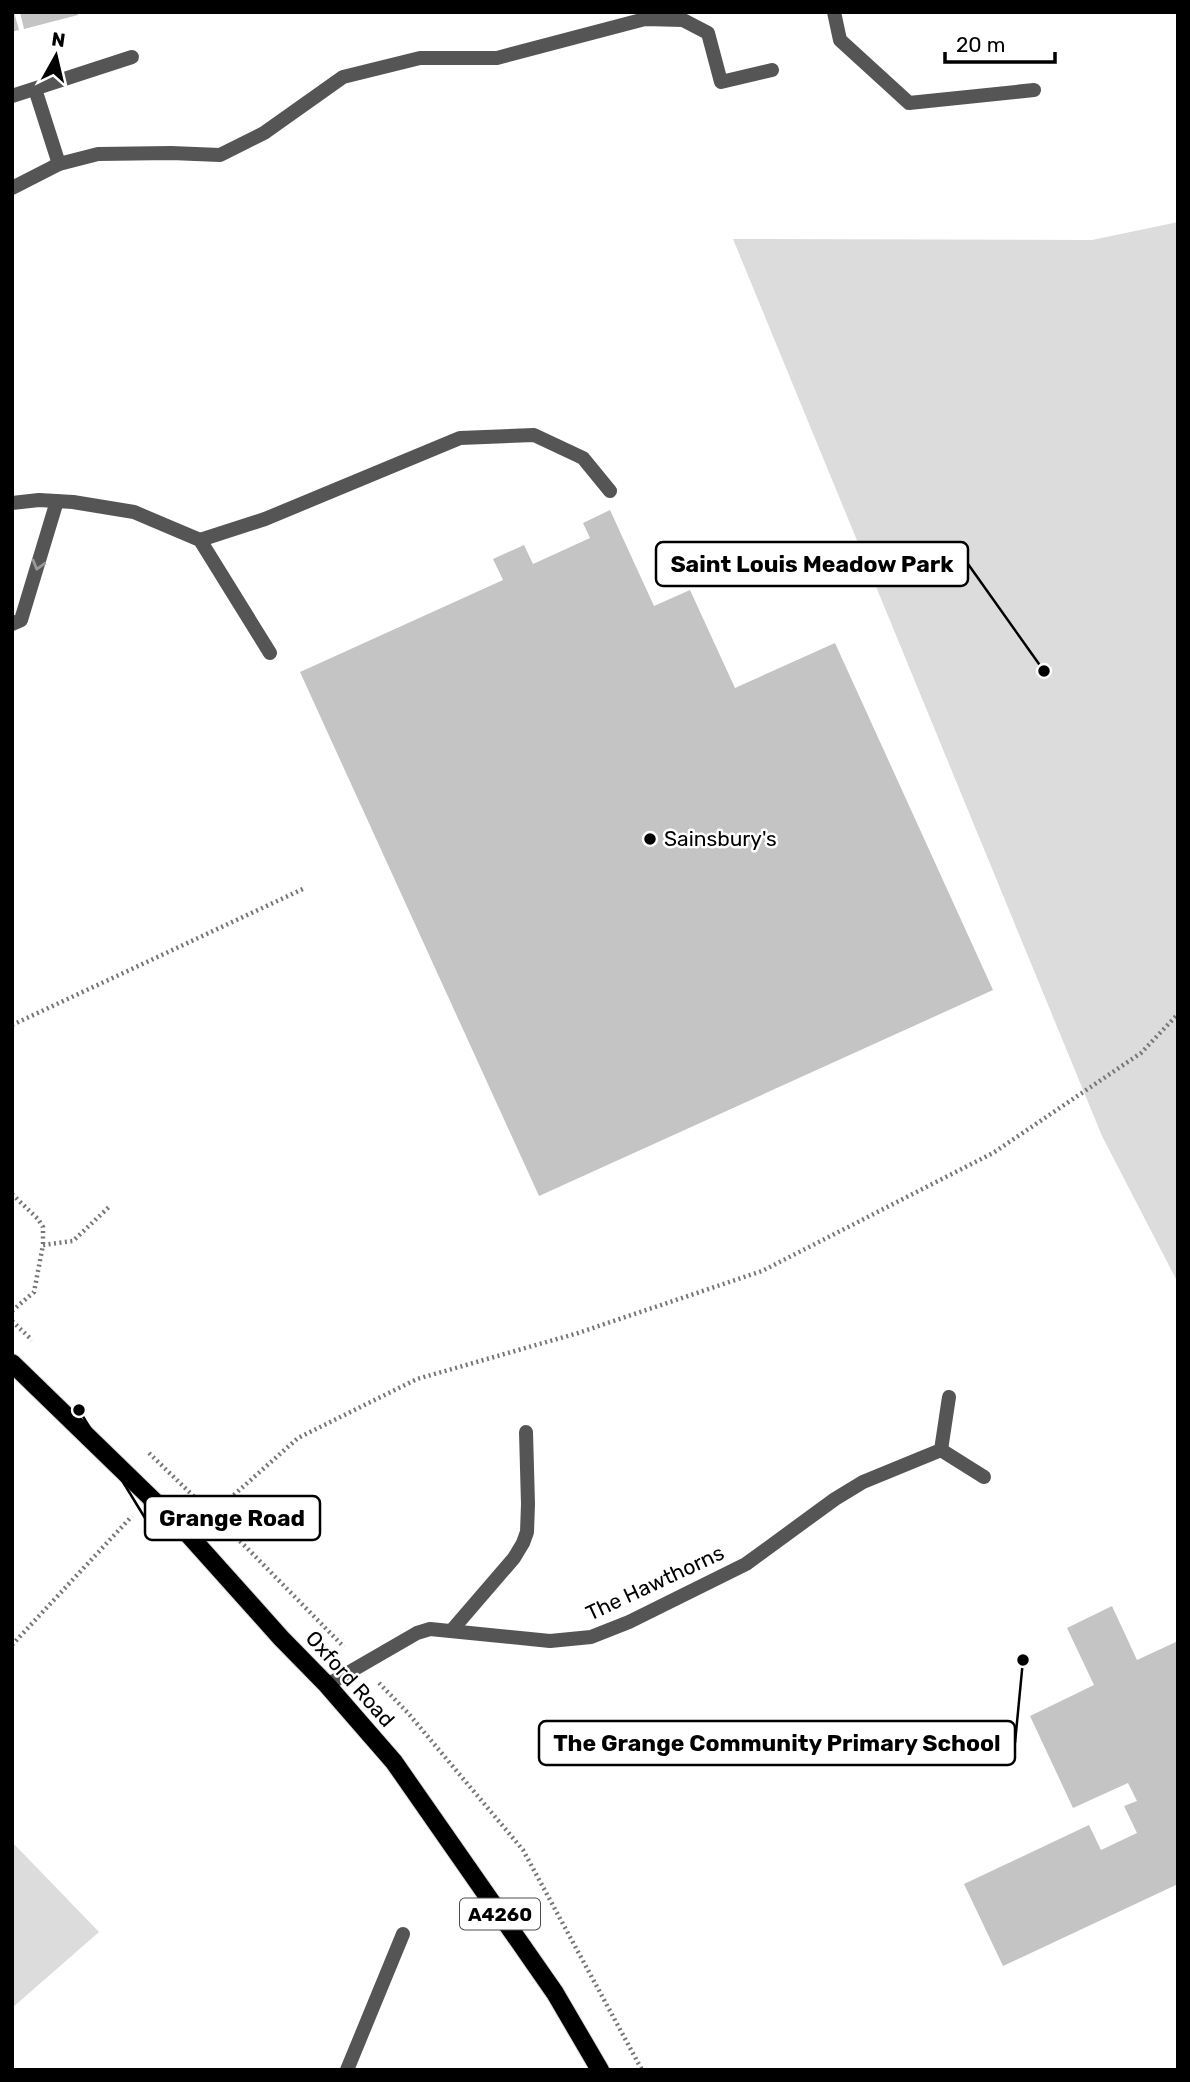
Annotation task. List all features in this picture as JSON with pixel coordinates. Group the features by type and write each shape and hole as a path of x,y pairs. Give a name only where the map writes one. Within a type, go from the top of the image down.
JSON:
{"main road":[{"name":"Oxford Road","path":"12,1363 187,1533 394,1762 555,1993 600,2070"}],"street":[{"path":"834,12 840,40 909,103 1034,90"},
{"path":"12,188 59,164 98,154 220,155 264,133 343,76 420,58 497,58 645,19 682,20 708,33 721,82 772,70"},
{"path":"12,96 132,57"},
{"path":"34,89 59,164"},
{"path":"200,540 265,519 460,438 534,435 583,458 610,491"},
{"path":"12,624 21,620 57,501"},
{"path":"12,503 57,501 134,512 200,540 270,653"},
{"path":"949,1397 941,1450 984,1478"},
{"path":"452,1630 509,1565 523,1543 527,1532 528,1504 526,1432"},
{"name":"The Hawthorns","path":"327,1685 417,1633 430,1629 550,1641 591,1637 629,1622 746,1564 835,1499 863,1482 941,1450"},
{"path":"347,2070 403,1934"}],"path":[{"path":"12,1025 305,888"},
{"path":"187,1533 213,1514 298,1438 417,1378 578,1333 762,1271 993,1153 1141,1053 1178,1014"},
{"path":"12,1194 43,1227 43,1245 34,1292 12,1311"},
{"path":"43,1245 73,1241 110,1206"},
{"path":"12,1645 149,1498"},
{"path":"247,1548 408,1713 523,1850 642,2070"}],"shaded area":[{"path":"1178,222 1178,1283 1102,1136 733,239 1092,240"},
{"path":"12,1842 99,1932 12,2008"}],"building":[{"path":"12,12 19,30 12,32"},
{"path":"20,12 77,12 78,15 24,29"},
{"name":"Sainsbury's","path":"610,510 654,606 690,590 735,688 835,643 993,990 539,1196 300,672 503,580 493,559 524,545 533,564 590,538 583,523"},
{"path":"1112,1606 1137,1660 1178,1641 1178,1884 1003,1966 964,1884 1089,1825 1101,1850 1137,1833 1124,1806 1137,1801 1128,1783 1073,1808 1030,1716 1094,1685 1067,1628"}],"place":[{"name":"Saint Louis Meadow Park","path":"1044,671"},
{"name":"Sainsbury's","path":"650,839"},
{"name":"Grange Road","path":"79,1410"},
{"name":"The Grange Community Primary School","path":"1023,1660"}]}
